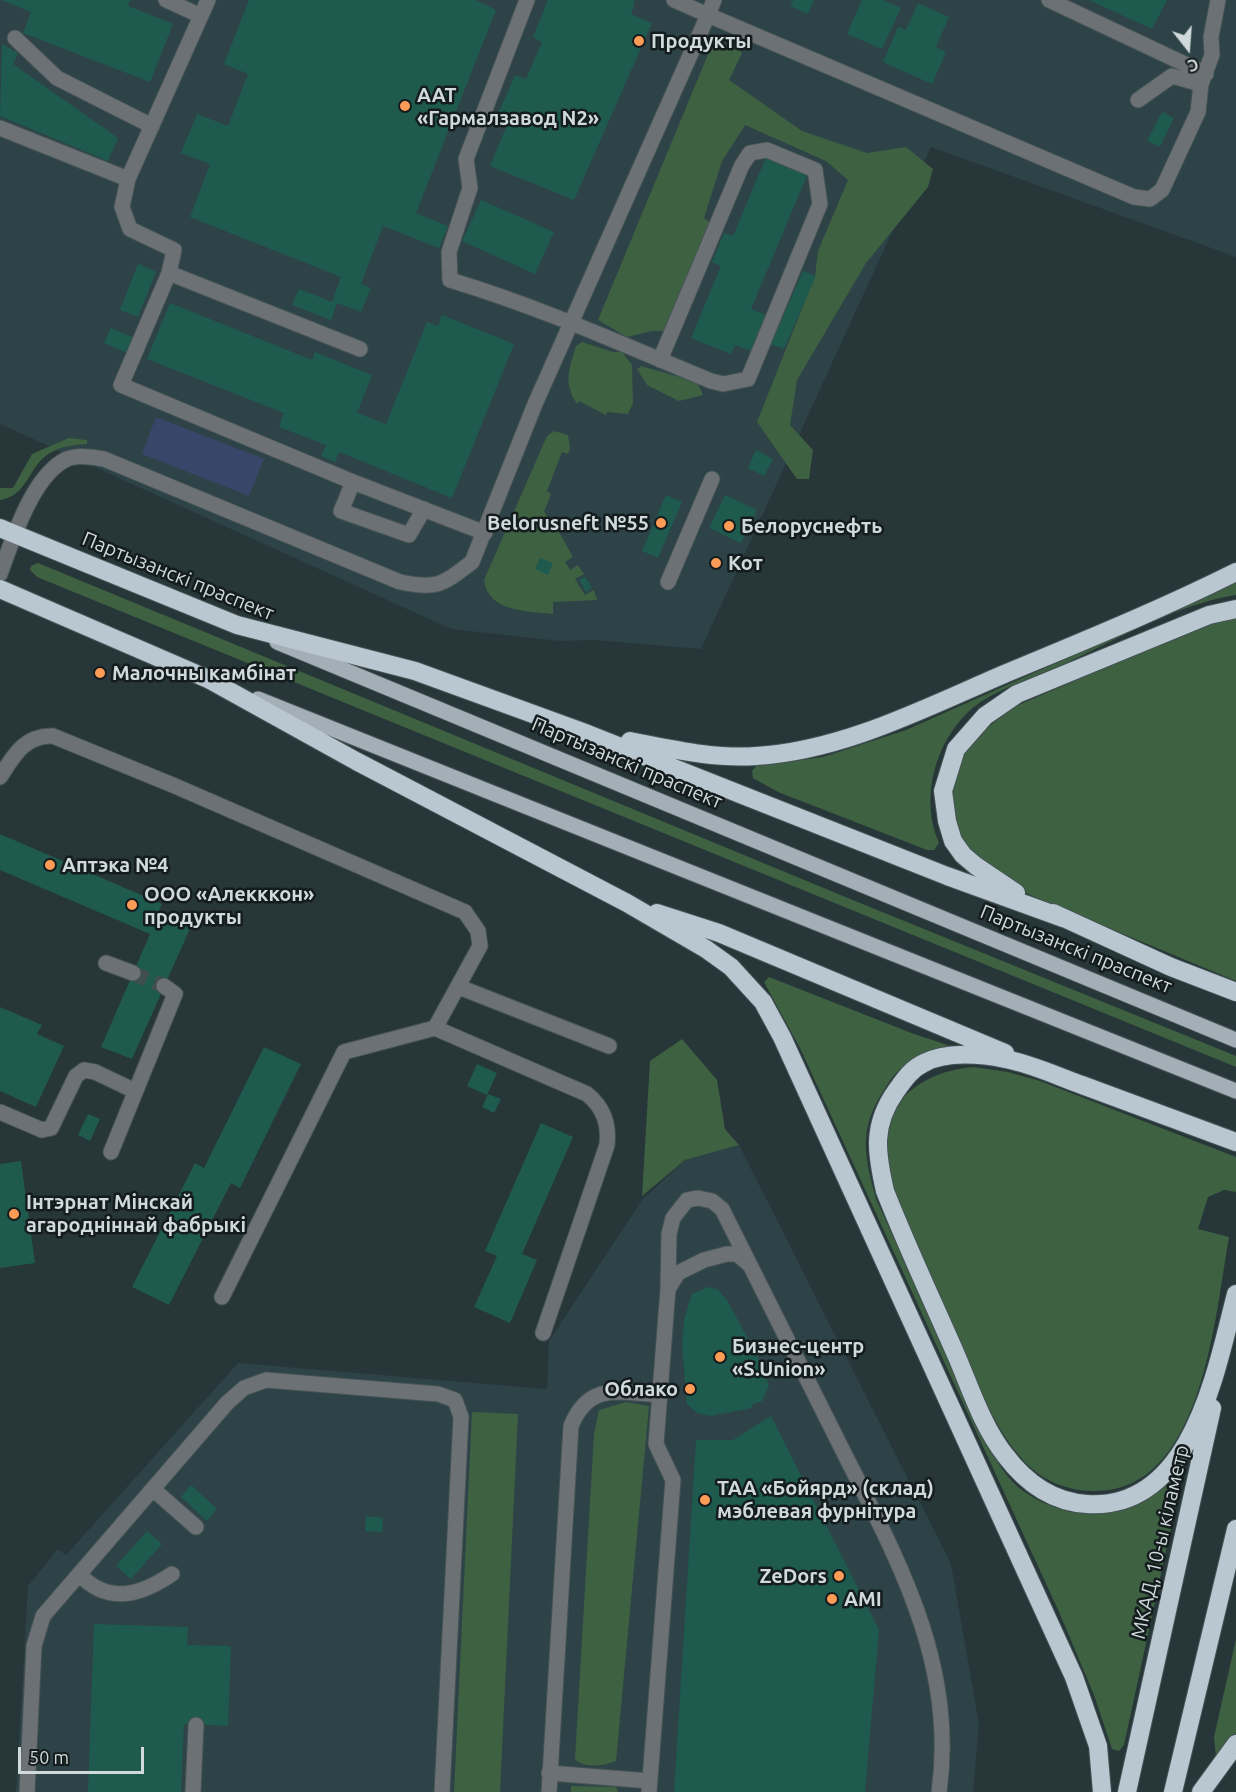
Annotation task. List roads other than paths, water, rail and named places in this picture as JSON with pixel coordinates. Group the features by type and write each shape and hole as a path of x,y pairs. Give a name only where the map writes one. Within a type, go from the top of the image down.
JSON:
{"highway":[{"name":"Партызанскі праспект","path":"7,531 237,625"},
{"path":"588,734 685,752 722,756 756,756 813,746 899,719 1172,603 1236,572"},
{"path":"0,589 208,679 356,761 627,903 731,967 752,988 771,1014 1074,1677 1098,1746 1102,1792"},
{"path":"1064,918 1017,894 976,866 958,848 947,821 943,791 956,749 985,716 1017,694 1209,615 1236,609"},
{"path":"237,625 415,671 588,734 947,876 1064,918 1236,992"},
{"path":"627,903 719,933 1116,1098"},
{"path":"1236,1142 1003,1058 976,1056 942,1058 925,1062 909,1072 888,1102 878,1124 878,1154 885,1191 976,1401 1003,1453 1035,1487 1075,1503 1095,1504 1115,1502 1132,1496 1163,1476 1188,1444 1198,1421 1236,1294"},
{"name":"МКАД, 10-ы кіламетр","path":"1127,1792 1236,1301"},
{"path":"1173,1792 1236,1529"},
{"path":"1201,1792 1236,1744"}],"main road":[{"name":"Партызанскі праспект","path":"237,625 1236,1040"},
{"path":"208,679 1236,1091"}],"lane":[{"path":"166,0 201,16"},
{"path":"208,0 129,178 122,207 130,229 174,250 169,273 121,385 353,482 485,533"},
{"path":"527,0 466,159 470,188 448,252 447,265 450,280 573,321 660,360 717,382 748,379 819,204 815,170 767,150 750,153 742,165 660,360"},
{"path":"674,0 1142,199 1150,199 1162,190 1198,112 1203,79 1212,55 1211,37 1218,0"},
{"path":"0,574 7,531 39,485 63,461 81,456 104,459 400,582 421,587 441,585 454,578 472,562 535,404 714,0"},
{"path":"1049,0 1203,79"},
{"path":"15,38 57,78 152,126"},
{"path":"1138,100 1172,76 1203,79"},
{"path":"0,128 129,178"},
{"path":"169,273 360,350"},
{"path":"668,582 712,479"},
{"path":"353,482 341,511 409,535 424,510"},
{"path":"0,777 23,744 41,735 53,736 175,786 465,912 478,931 480,946 435,1028"},
{"path":"106,963 133,973"},
{"path":"111,1152 175,994 164,986"},
{"path":"459,987 609,1046"},
{"path":"222,1297 344,1052 435,1028 587,1094 602,1110 609,1128 607,1145 543,1333"},
{"path":"0,1112 42,1130 51,1128 76,1076 84,1070 95,1072 135,1091"},
{"path":"549,1773 649,1786 673,1480 656,1444 668,1290 669,1234 673,1218 687,1200 705,1200 722,1209 887,1539 921,1619 941,1698 942,1737 939,1792"},
{"path":"668,1290 678,1273 704,1260 737,1254 751,1266"},
{"path":"27,1792 34,1646 42,1617 227,1403 244,1388 266,1380 438,1394 455,1400 460,1417 442,1792"},
{"path":"549,1792 571,1426 579,1406 604,1391 659,1395"},
{"path":"154,1490 196,1527"},
{"path":"80,1575 91,1587 109,1593 132,1593 150,1589 172,1574"},
{"path":"193,1792 196,1725"}],"water":[{"path":"156,417 264,459 249,496 142,454"}],"tunnel":[{"path":"133,973 164,986"}],"place":[{"name":"Продукты","path":"639,41"},
{"name":"ААТ «Гармалзавод N2»","path":"405,106"},
{"name":"Belorusneft №55","path":"661,523"},
{"name":"Белоруснефть","path":"729,526"},
{"name":"Кот","path":"716,563"},
{"name":"Малочны камбінат","path":"100,673"},
{"name":"Аптэка №4","path":"50,865"},
{"name":"ООО «Алекккон» продукты","path":"132,905"},
{"name":"Інтэрнат Мінскай агародніннай фабрыкі","path":"14,1214"},
{"name":"Бизнес-центр «S.Union»","path":"720,1357"},
{"name":"Облако","path":"690,1389"},
{"name":"ТАА «Бойярд» (склад) мэблевая фурнітура","path":"705,1500"},
{"name":"ZeDors","path":"839,1576"},
{"name":"AMI","path":"832,1599"}]}
